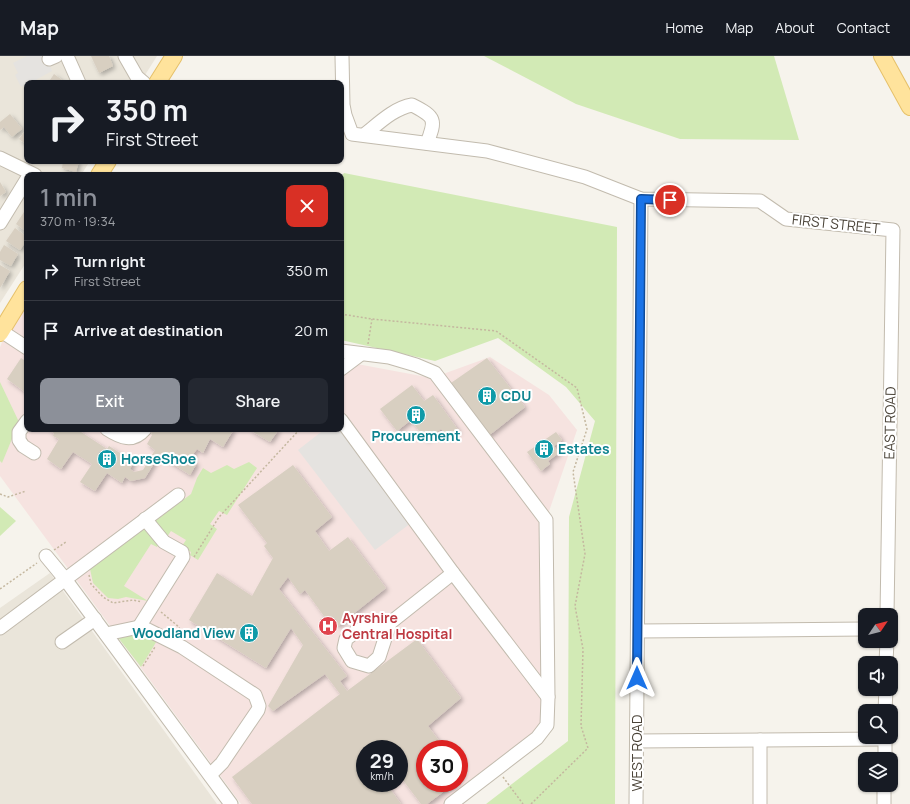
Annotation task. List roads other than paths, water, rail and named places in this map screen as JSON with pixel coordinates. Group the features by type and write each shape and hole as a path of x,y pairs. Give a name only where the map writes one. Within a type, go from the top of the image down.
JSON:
{"main road":[{"path":"160,80 174,56"},
{"path":"882,56 910,106"},
{"path":"1,332 24,294"}],"street":[{"path":"67,56 78,80"},
{"path":"125,56 137,77 140,80"},
{"path":"342,56 342,80"},
{"path":"352,134 407,106 412,105 428,114 432,119 434,126 427,143"},
{"path":"344,110 352,134"},
{"path":"352,134 487,150 585,177 641,199"},
{"path":"0,158 26,172"},
{"path":"0,223 24,186"},
{"name":"FIRST STREET","path":"641,199 760,202 786,219 893,230"},
{"name":"WEST ROAD","path":"636,804 641,199"},
{"name":"EAST ROAD","path":"887,608 893,230"},
{"path":"1,332 24,346"},
{"path":"344,351 389,356 435,373 546,520 548,670 547,720 543,731 537,738 451,804"},
{"path":"344,367 364,354"},
{"path":"344,424 453,573 548,697"},
{"path":"24,425 19,432 19,440 23,446 34,453"},
{"path":"112,432 119,436 129,438 140,435 142,432"},
{"path":"0,628 178,495"},
{"path":"139,627 183,557 182,552 164,542 145,519"},
{"path":"46,556 95,619 231,804"},
{"path":"390,624 453,573"},
{"path":"62,642 95,619"},
{"path":"106,634 139,627 148,630 162,636 189,652 255,695 259,706 253,718 222,763 210,775"},
{"path":"638,631 858,629"},
{"path":"527,669 548,670"},
{"path":"637,741 858,738"},
{"path":"760,740 760,804"},
{"path":"884,792 884,804"}],"place":[{"name":"CDU","path":"487,396"},
{"name":"Procurement","path":"416,415"},
{"name":"Estates","path":"544,449"},
{"name":"HorseShoe","path":"107,459"},
{"name":"Ayrshire Central Hospital","path":"328,626"},
{"name":"Woodland View","path":"249,633"}]}
